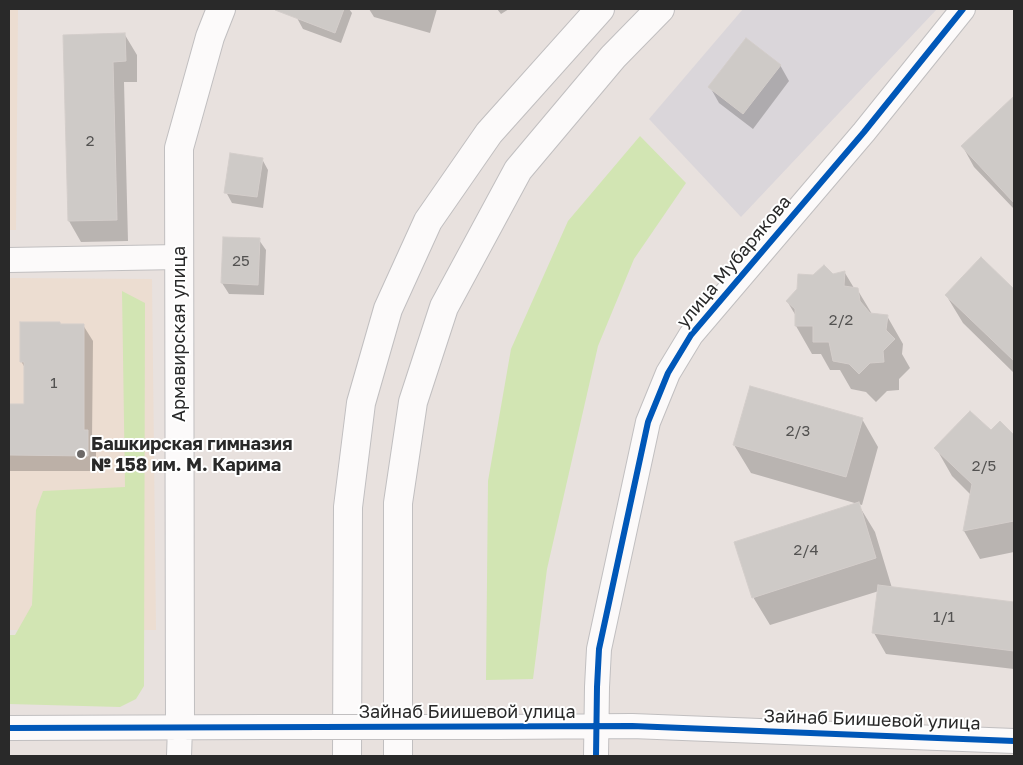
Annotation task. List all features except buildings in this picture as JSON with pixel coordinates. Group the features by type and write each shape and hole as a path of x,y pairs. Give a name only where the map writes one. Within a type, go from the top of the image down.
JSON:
{"main road":[{"name":"Армавирская улица","path":"180,727 179,148 210,37 221,9"},
{"path":"347,756 348,507 361,403 388,309 428,221 489,133 600,9"},
{"path":"398,756 398,502 413,402 444,307 518,170 613,57 660,9"}],"street":[{"name":"улица Мубарякова","path":"596,756 599,649 648,422 668,373 691,335 864,132 963,9"},
{"path":"9,260 179,257"},
{"name":"Зайнаб Биишевой улица","path":"9,728 632,726 1014,741"},
{"name":"Армавирская улица","path":"179,756 180,727"}],"shaded area":[{"path":"9,9 18,9 16,230 9,230"},
{"path":"743,9 937,9 741,217 649,119"},
{"name":"Башкирская гимназия № 158 им. М. Карима","path":"9,278 152,279 156,630 9,630"}],"green space":[{"path":"640,136 686,183 634,259 598,346 547,569 533,679 486,680 488,481 511,349 568,221"},
{"path":"122,291 145,303 144,686 136,699 120,707 9,704 9,635 15,635 32,605 36,510 43,491 125,487"}],"cycle path":[{"path":"596,756 599,649 648,422 668,373 691,335 864,132 963,9"},
{"path":"9,728 632,726 1014,741"}],"place":[{"name":"Башкирская гимназия № 158 им. М. Карима","path":"81,454"}]}
